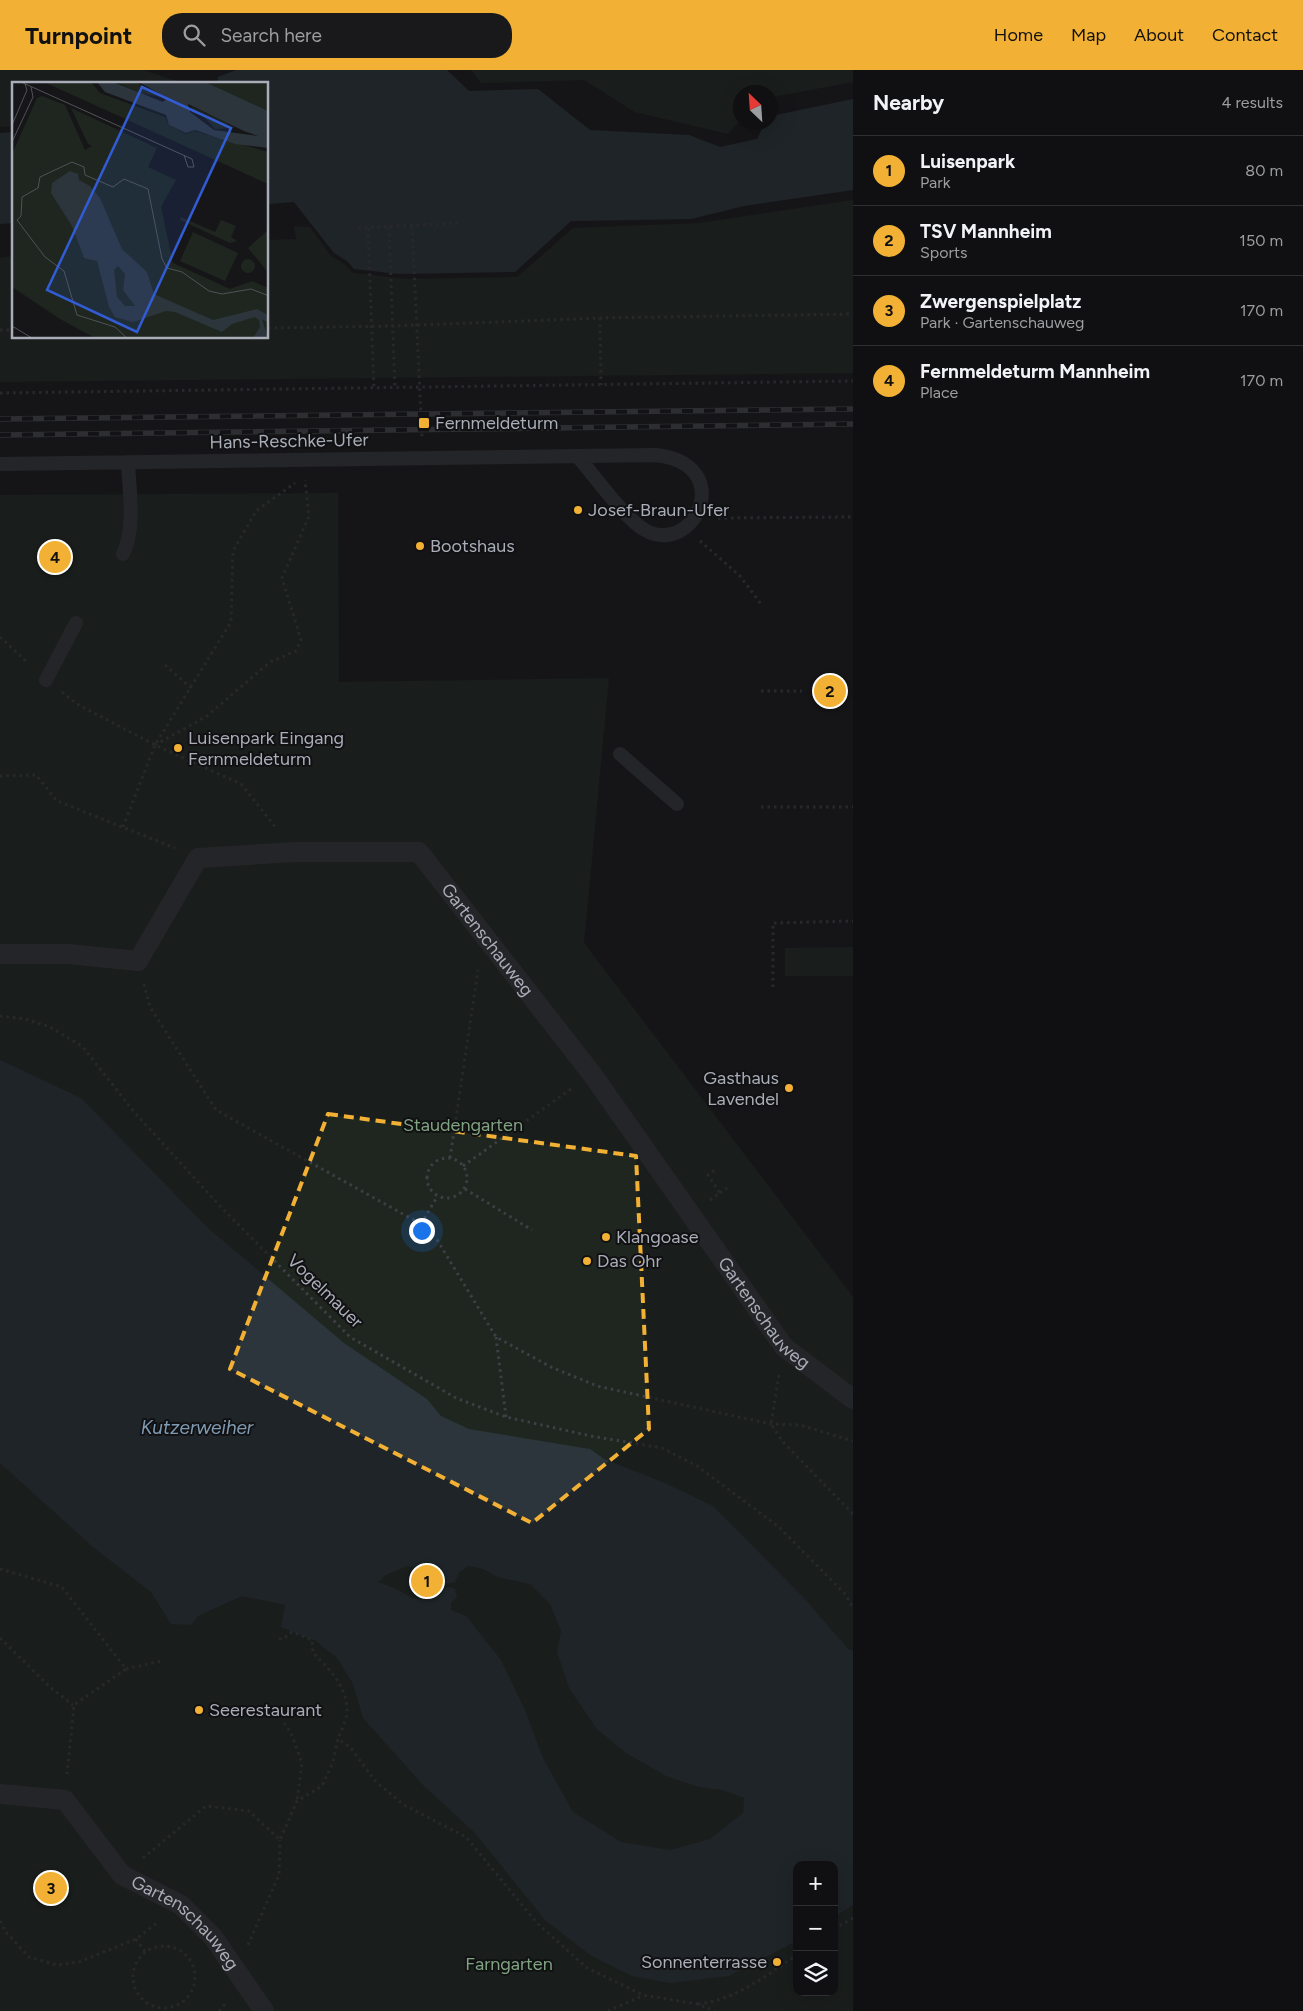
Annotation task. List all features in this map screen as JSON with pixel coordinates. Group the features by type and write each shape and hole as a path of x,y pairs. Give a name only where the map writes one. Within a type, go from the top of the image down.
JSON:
{"street":[{"name":"Gartenschauweg","path":"198,858 295,852 419,852 592,1074 784,1347 853,1399"},
{"path":"0,954 68,954 138,961 198,858"},
{"path":"0,1794 65,1800"},
{"name":"Gartenschauweg","path":"65,1800 122,1875 181,1905 213,1937 264,2011"}],"lane":[{"name":"Hans-Reschke-Ufer","path":"0,464 578,457 655,454 680,460 696,474 701,488 701,501 689,523"},
{"path":"578,457 630,518 640,527 649,532 666,534 689,523"},
{"path":"123,554 128,543 130,516 128,462"},
{"path":"46,680 76,623"},
{"path":"620,754 677,804"}],"path":[{"path":"358,228 462,223"},
{"path":"412,226 421,415"},
{"path":"389,227 396,389"},
{"path":"368,228 374,389"},
{"path":"269,328 394,326 600,318 853,314"},
{"path":"600,318 601,385"},
{"path":"0,393 396,389 853,381"},
{"path":"123,827 155,745 232,622 233,551 256,511 304,476 310,516 282,578 301,640 296,651 270,662 207,716 155,745"},
{"path":"689,523 853,517"},
{"path":"689,523 740,576 761,604"},
{"path":"0,637 46,680 77,704 155,745 241,784 295,852"},
{"path":"165,665 191,688"},
{"path":"761,691 802,691"},
{"path":"0,776 36,775 57,801 198,858"},
{"path":"761,808 853,807"},
{"path":"773,987 773,923 853,921"},
{"path":"450,1158 484,935"},
{"path":"138,961 150,1006 216,1110 421,1224 436,1238 496,1337 506,1417"},
{"name":"Vogelmauer","path":"0,1016 25,1019 50,1027 82,1046 135,1113 219,1205 350,1337 456,1398 506,1417 591,1436 662,1448 697,1466 779,1526 845,1594 853,1608"},
{"path":"464,1166 592,1074"},
{"path":"450,1158 464,1166 467,1181 465,1188 457,1196 447,1199 437,1197 430,1190 427,1172 433,1164 441,1159 450,1158"},
{"path":"465,1188 532,1230"},
{"path":"720,1193 727,1188"},
{"path":"421,1224 437,1197"},
{"path":"496,1337 551,1368 597,1386 771,1424 800,1425 853,1441"},
{"path":"784,1347 771,1424 783,1442 853,1514"},
{"path":"0,1569 62,1587 126,1669"},
{"path":"279,1639 283,1639 292,1632 312,1640 313,1653 328,1667 342,1688 347,1713 333,1762 322,1786 297,1801"},
{"path":"0,1638 51,1688 74,1705"},
{"path":"65,1800 74,1705 126,1669 162,1661"},
{"path":"229,1960 250,1943 279,1875 280,1840 297,1801 302,1762 292,1733 284,1723"},
{"path":"338,1740 350,1747 376,1782 404,1805 466,1837 537,1923 587,1968 643,1996 697,2004 715,2011"},
{"path":"122,1875 206,1806 249,1811 280,1840"},
{"path":"0,1921 5,1931 29,1957 57,1965 79,1962 136,1939 181,1905"},
{"path":"838,1927 853,1918"},
{"path":"136,1939 145,1952"},
{"path":"165,1946 176,1948 185,1954 193,1969 194,1984 190,1995 182,2003 174,2007 164,2008 145,2003 138,1996 132,1978 138,1959 145,1952 155,1947 165,1946"},
{"path":"697,2004 714,2002 742,1991 793,1958"},
{"path":"608,2011 643,1996"}],"highlighted area":[{"path":"328,1114 636,1156 649,1429 532,1523 230,1369"}],"green space":[{"path":"0,70 143,70 180,82 12,82 12,126 0,127"},
{"path":"471,70 853,70 853,82 778,96 778,85 733,85 733,129 728,134 635,112 584,80 481,83"},
{"path":"853,200 853,373 0,382 0,258 12,256 12,339 269,339 269,240 296,239 294,226 310,227 331,256 343,263 353,273 407,279 517,277 573,228 699,223"},
{"path":"338,493 339,682 609,678 584,943 853,1297 853,2011 0,2011 0,495"},
{"path":"853,947 853,976 785,976 785,948"}],"water":[{"path":"236,70 447,70 469,91 538,89 590,130 689,135 720,147 757,139 762,130 778,130 778,115 853,99 853,190 744,206 691,219 571,221 515,272 399,274 354,269 347,261 334,253 294,202 269,204 269,82 218,82 218,77"},
{"path":"12,132 12,223 0,224 0,133"},
{"name":"Kutzerweiher","path":"0,1060 81,1098 208,1228 344,1343 427,1399 441,1416 469,1429 590,1449 604,1459 665,1483 713,1506 804,1598 849,1650 853,1650 853,1905 838,1914 838,1861 793,1861 793,1943 729,1976 670,1983 632,1976 590,1955 545,1920 475,1833 424,1786 363,1718 353,1684 338,1659 316,1641 281,1627 285,1605 242,1596 198,1616 191,1625 171,1624 151,1592 93,1547 0,1463","holes":["407,1566 416,1568 436,1587 455,1582 459,1572 469,1566 483,1569 498,1577 530,1584 550,1604 561,1631 557,1652 569,1688 596,1728 626,1753 666,1776 699,1787 722,1790 744,1798 743,1813 710,1839 670,1850 621,1842 573,1812 543,1758 525,1710 501,1660 466,1616 451,1610 451,1603 457,1597 455,1589 451,1587 444,1588 429,1599 412,1598 378,1582 386,1575"]}],"railway":[{"path":"0,419 853,409"},
{"path":"0,435 853,424"}],"place":[{"name":"Fernmeldeturm","path":"424,423"},
{"name":"Josef-Braun-Ufer","path":"578,510"},
{"name":"Bootshaus","path":"420,546"},
{"name":"Fernmeldeturm Mannheim","path":"55,557"},
{"name":"TSV Mannheim","path":"830,691"},
{"name":"Luisenpark Eingang Fernmeldeturm","path":"178,748"},
{"name":"Gasthaus Lavendel","path":"789,1088"},
{"name":"Klangoase","path":"606,1237"},
{"name":"Das Ohr","path":"587,1261"},
{"name":"Luisenpark","path":"427,1581"},
{"name":"Seerestaurant","path":"199,1710"},
{"name":"Zwergenspielplatz","path":"51,1888"},
{"name":"Sonnenterrasse","path":"777,1962"}],"park label":[{"name":"Staudengarten","path":"463,1125"},
{"name":"Farngarten","path":"509,1964"}]}
